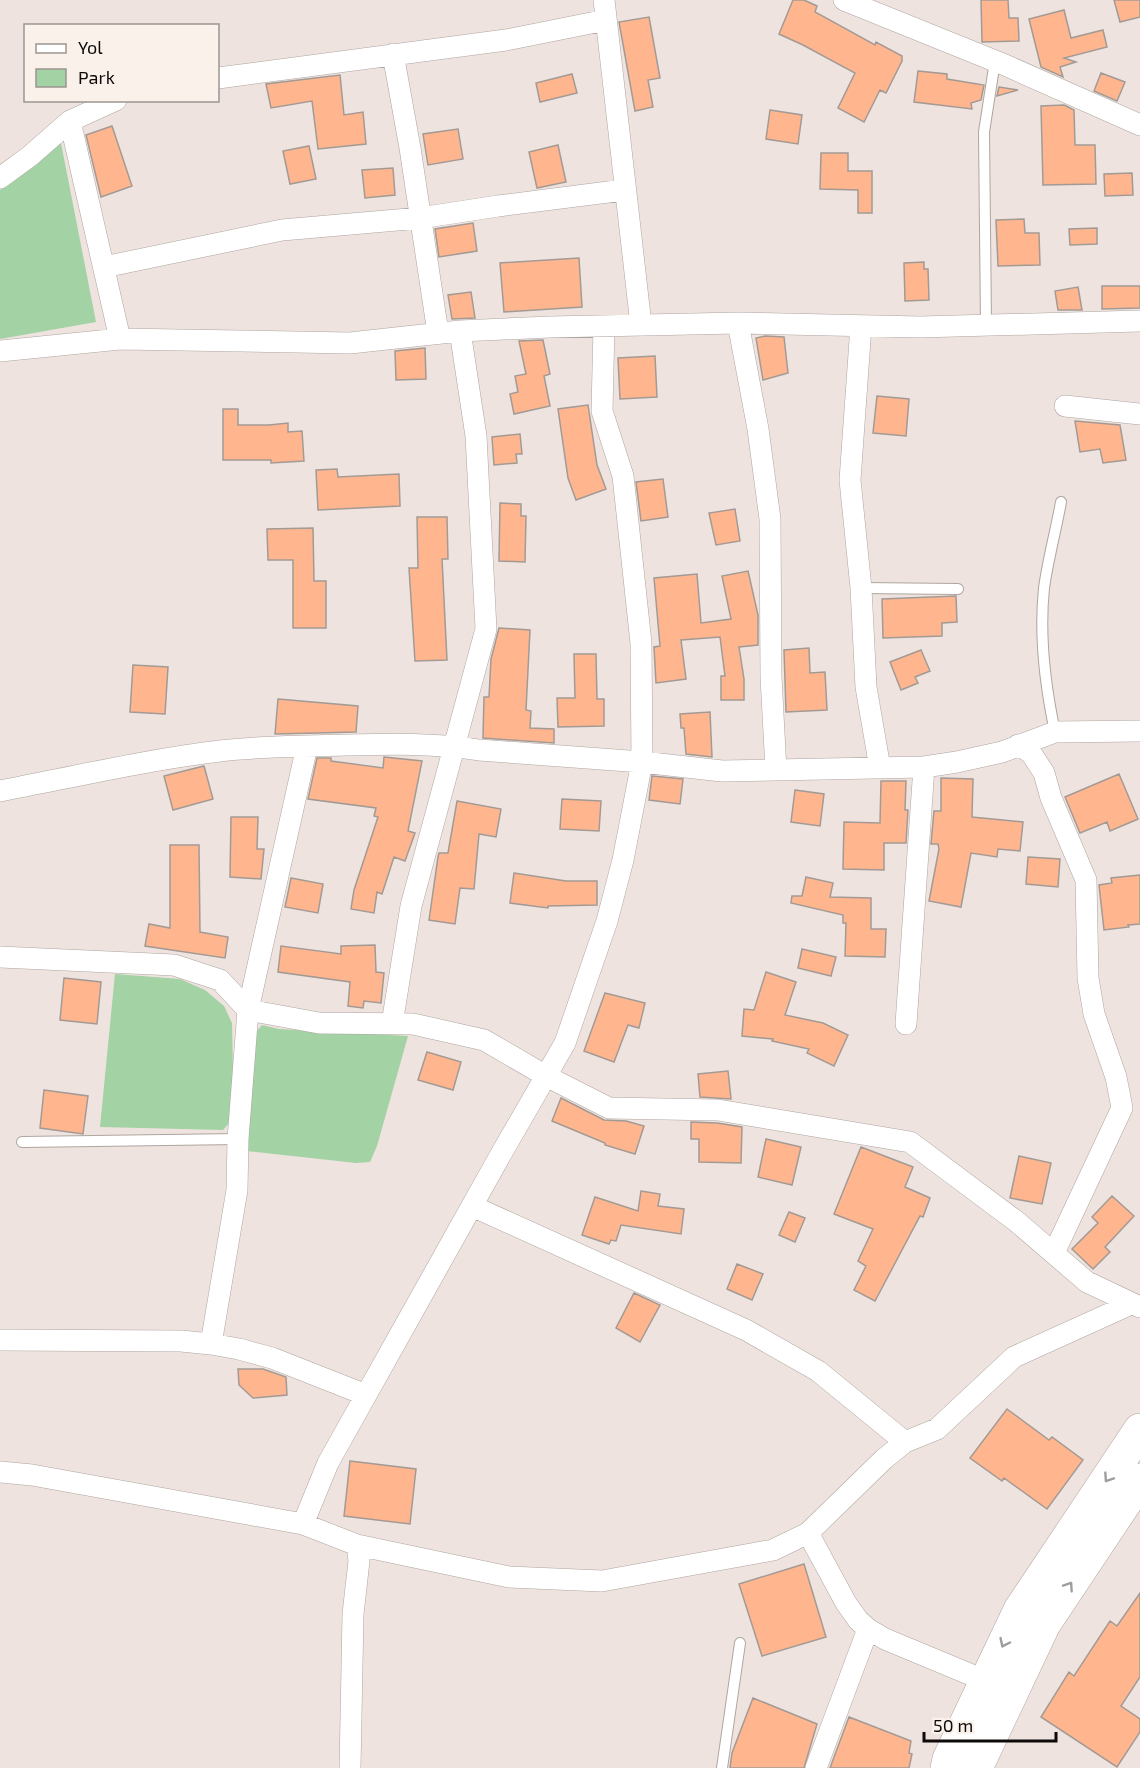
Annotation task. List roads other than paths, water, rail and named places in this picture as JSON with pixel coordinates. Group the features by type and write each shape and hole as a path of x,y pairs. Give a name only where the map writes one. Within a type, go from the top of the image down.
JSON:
{"highway":[{"path":"947,1768 949,1759 1020,1610 1140,1430"},
{"path":"976,1768 1044,1624 1138,1489"}],"street":[{"path":"844,0 1140,125"},
{"path":"219,78 506,40 605,10 641,326"},
{"path":"393,54 438,333"},
{"path":"0,178 30,156 70,121 112,102"},
{"path":"70,121 120,339"},
{"path":"104,267 282,230 420,218 624,190"},
{"path":"0,351 120,339 350,343 460,331 550,327 738,324 986,325 1140,321"},
{"path":"738,324 758,429 770,519 771,677 776,770"},
{"path":"861,326 850,480 861,588 866,687 880,768"},
{"path":"303,1524 328,1463 566,1043 607,921 623,860 642,762 641,643 622,476 602,411 604,327"},
{"path":"392,1024 411,906 486,628 476,436 460,331"},
{"path":"1065,406 1140,414"},
{"path":"0,791 177,757 222,751 307,746 379,744 455,746 722,771 924,767 1002,752 1055,732 1140,731"},
{"path":"1018,745 1031,753 1044,773 1051,798 1086,880 1089,987 1094,1014 1116,1077 1122,1108 1053,1253"},
{"path":"212,1344 237,1190 238,1139 248,1010 307,746"},
{"path":"906,1024 924,767"},
{"path":"0,957 174,965 220,980 248,1010 319,1023 412,1024 484,1040 546,1076 609,1108 718,1110 910,1142 1016,1221 1087,1282 1136,1305"},
{"path":"472,1206 746,1330 818,1371 905,1442"},
{"path":"0,1473 32,1475 303,1524 357,1545 509,1577 602,1581 772,1550 808,1533 884,1459 905,1442 937,1429 1014,1357 1136,1305"},
{"path":"0,1340 181,1341 239,1348 272,1358 366,1395"},
{"path":"808,1533 846,1603 858,1620 868,1629 885,1639 986,1681"},
{"path":"350,1768 352,1614 359,1561 357,1545"},
{"path":"816,1768 868,1629"}],"lane":[{"path":"986,325 984,132 995,62"},
{"path":"1055,732 1046,684 1043,620 1044,588 1061,502"},
{"path":"861,588 958,589"},
{"path":"22,1142 238,1139"},
{"path":"722,1768 741,1643"}]}
